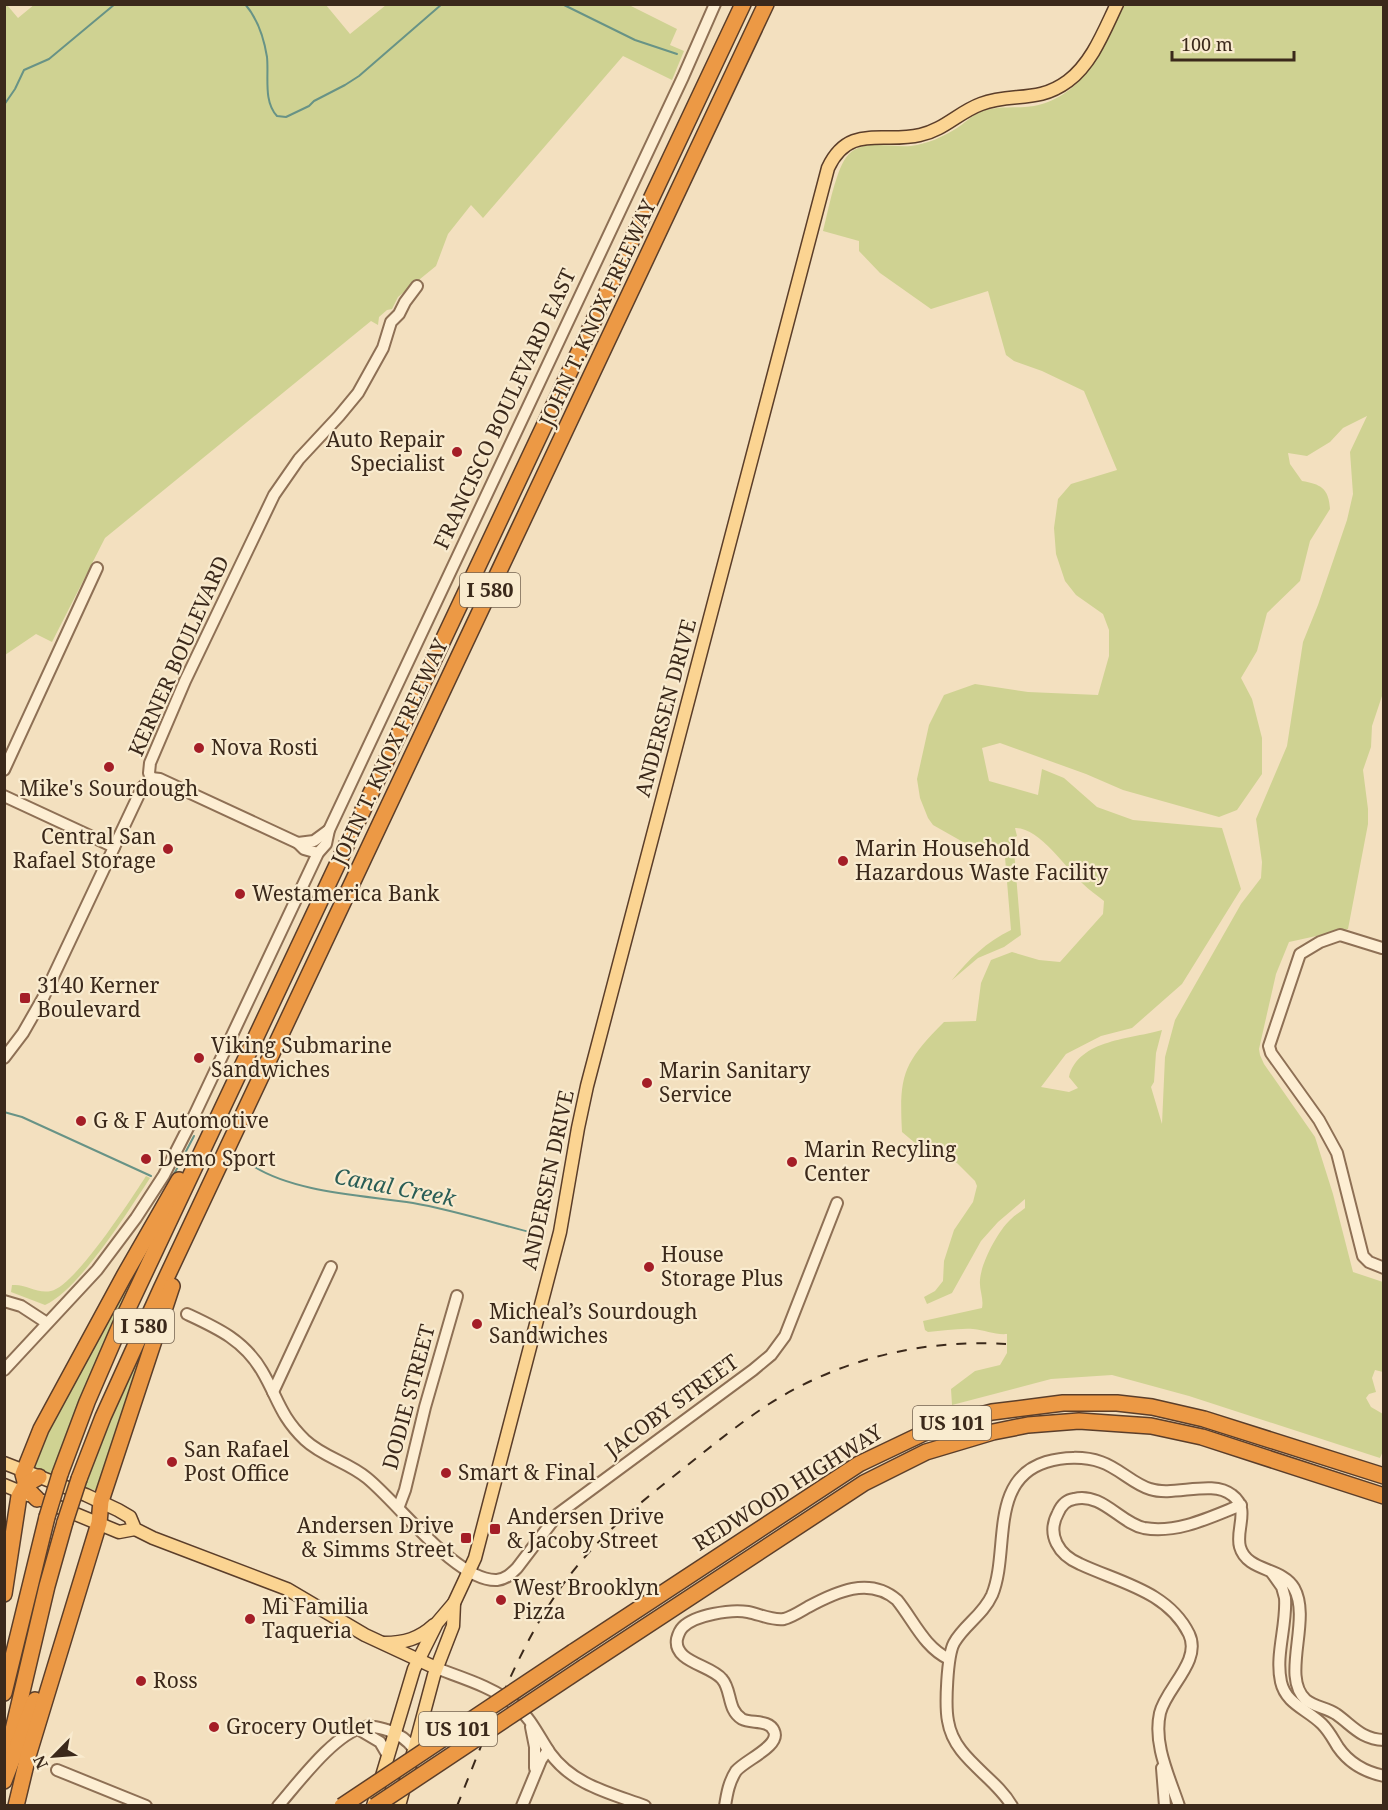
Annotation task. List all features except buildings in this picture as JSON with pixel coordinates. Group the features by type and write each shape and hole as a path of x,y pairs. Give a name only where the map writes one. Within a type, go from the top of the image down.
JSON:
{"highway":[{"name":"JOHN T. KNOX FREEWAY","path":"228,1098 743,4"},
{"name":"JOHN T. KNOX FREEWAY","path":"4,1767 47,1586 65,1522 79,1479 117,1385 766,4"},
{"path":"4,1693 47,1517 83,1410 228,1098"},
{"path":"4,1594 16,1509 44,1422 123,1276 228,1098"},
{"path":"16,1806 28,1756 99,1523 101,1501 164,1307 214,1176"},
{"name":"REDWOOD HIGHWAY","path":"342,1806 859,1464 924,1433 957,1421 992,1412 1063,1402 1117,1403 1152,1407 1204,1419 1383,1476"},
{"name":"REDWOOD HIGHWAY","path":"374,1806 864,1483 926,1452 993,1432 1028,1425 1079,1421 1115,1422 1151,1426 1202,1437 1383,1496"},
{"path":"23,1483 39,1477"},
{"path":"23,1483 37,1499"},
{"path":"4,1781 47,1668 68,1623"}],"main road":[{"name":"ANDERSEN DRIVE","path":"374,1806 387,1754 418,1660 437,1623 454,1603 469,1572 479,1542 560,1232 587,1086 828,168 841,149 858,140 874,136 905,137 924,134 946,125 980,104 1032,97 1062,86 1077,74 1089,58 1117,4"},
{"path":"4,1463 23,1483"},
{"path":"39,1477 101,1501 130,1517 135,1529"},
{"path":"4,1485 23,1483"},
{"path":"37,1499 119,1532 135,1529 170,1545 287,1589 380,1643 436,1668"},
{"name":"ANDERSEN DRIVE","path":"399,1806 436,1668 453,1626 454,1603"},
{"path":"380,1643 412,1640 437,1623"}],"street":[{"name":"FRANCISCO BOULEVARD EAST","path":"4,1370 109,1255 164,1175 184,1138 318,853 326,844 329,830 675,96 715,4"},
{"name":"KERNER BOULEVARD","path":"4,1058 26,1028 43,998 142,788 151,778 150,762 274,495 299,459 358,393 386,341 391,322 399,314 417,286"},
{"path":"4,770 21,738 33,706 97,568"},
{"path":"151,778 160,778 298,843 304,849 318,853"},
{"path":"4,796 114,847"},
{"name":"FRANCISCO BOULEVARD EAST","path":"298,843 314,841 329,830"},
{"path":"1383,946 1340,935 1320,942 1300,954 1269,1046 1271,1053 1319,1120 1337,1153 1363,1257 1368,1262 1383,1268"},
{"name":"JACOBY STREET","path":"469,1572 490,1579 503,1579 509,1575 558,1514 762,1363 778,1347 788,1329 837,1203"},
{"path":"273,1392 331,1267"},
{"name":"DODIE STREET","path":"399,1506 457,1296"},
{"path":"4,1301 21,1306 47,1323"},
{"path":"187,1314 228,1333 255,1360 286,1419 304,1439 324,1454 358,1471 399,1506 446,1556 469,1572"},
{"path":"1012,1806 997,1786 961,1752 952,1733 948,1713 949,1659 955,1643 983,1611 998,1580 1004,1514 1011,1491 1022,1476 1039,1464 1069,1458 1102,1462 1149,1489 1166,1491 1217,1489 1232,1494 1241,1505 1239,1540 1241,1550 1249,1560 1287,1580 1293,1586 1298,1598 1300,1616 1296,1681 1302,1696 1340,1750 1351,1761 1363,1770 1383,1776"},
{"path":"1165,1806 1159,1732 1160,1712 1169,1692 1188,1662 1191,1642 1189,1635 1159,1599 1070,1560 1057,1545 1054,1536 1054,1521 1062,1506 1074,1499 1084,1498 1104,1505 1134,1525 1152,1528 1194,1524 1241,1505"},
{"path":"1272,1573 1282,1587 1285,1598 1280,1665 1281,1682 1287,1696 1309,1708 1336,1715 1360,1734 1383,1740"},
{"path":"725,1806 732,1779 746,1761 772,1744 776,1736 770,1725 739,1717 734,1712 727,1686 722,1678 682,1654 677,1640 684,1626 706,1616 731,1611 783,1619 844,1590 875,1588 897,1600 933,1649 949,1659"},
{"path":"436,1668 506,1698 528,1718 548,1750 576,1779 645,1806"},
{"path":"528,1718 536,1754 534,1778"},
{"path":"278,1806 334,1744 358,1729 374,1727 394,1732 408,1741 414,1749"},
{"path":"358,1729 380,1742 387,1754"},
{"path":"522,1806 548,1750"},
{"path":"1162,1756 1179,1806"},
{"path":"57,1770 146,1806"}],"green space":[{"path":"35,4 326,5 350,34 386,5 627,4 677,29 670,45 684,51 672,80 623,56 483,218 471,205 448,234 436,266 398,297 392,309 379,317 378,325 371,321 105,538 52,642 36,634 5,655 5,5 18,18"},
{"path":"1124,5 1383,5 1384,690 1372,726 1371,747 1363,770 1368,824 1348,929 1289,942 1276,974 1259,1049 1264,1064 1315,1137 1333,1194 1353,1272 1383,1282 1383,1372 1375,1370 1372,1378 1376,1392 1369,1394 1366,1398 1371,1407 1383,1414 1383,1451 1380,1458 1189,1396 1112,1375 1051,1379 952,1405 951,1389 975,1371 1000,1365 1007,1353 1007,1334 968,1329 928,1332 925,1330 923,1321 982,1308 980,1280 987,1256 1005,1225 1025,1208 1025,1199 998,1222 981,1241 952,1293 927,1304 924,1297 935,1291 943,1281 944,1261 954,1230 973,1202 977,1186 957,1163 927,1153 902,1132 902,1097 906,1071 920,1048 944,1022 976,1021 981,983 991,960 1012,952 1039,960 1060,962 1103,914 1104,901 1082,883 1043,841 1034,834 1015,828 1017,836 1013,838 1021,935 1004,947 978,958 952,980 978,952 1011,930 1004,845 963,842 933,825 928,818 920,798 917,779 929,725 944,695 975,684 1028,692 1098,695 1109,656 1109,630 1103,614 1076,595 1065,581 1056,554 1054,528 1058,499 1071,484 1117,470 1084,391 1042,371 1014,361 1006,355 988,291 931,309 880,273 859,251 859,241 823,231 840,169 844,160 855,149 870,145 923,144 957,128 980,112 1034,106 1052,100 1067,92 1091,67","holes":["1367,416 1350,452 1353,494 1347,520 1303,642 1287,746 1256,819 1262,862 1261,878 1241,904 1175,1020 1165,1057 1162,1124 1151,1087 1154,1082 1156,1053 1162,1030 1108,1043 1083,1055 1074,1064 1069,1077 1078,1088 1069,1092 1041,1087 1066,1054 1101,1036 1132,1028 1182,984 1241,889 1222,828 1133,820 1097,807 1064,778 1042,769 1038,795 989,781 982,748 1000,743 1123,790 1219,817 1237,810 1262,774 1262,738 1252,699 1241,678 1257,651 1267,613 1300,581 1310,541 1330,509 1328,496 1319,486 1302,481 1290,464 1288,453 1307,456 1330,442 1343,428"]},
{"path":"146,1176 150,1178 102,1248 88,1267 58,1297 45,1305 11,1292 12,1285 46,1292 61,1286 102,1240"},
{"path":"128,1276 134,1279 83,1391 51,1474 32,1467 50,1423"},
{"path":"146,1340 150,1342 101,1492 84,1487 113,1410"}],"waterway":[{"path":"4,105 24,70 49,59 115,4"},
{"path":"245,4 257,22 264,43 270,103 277,116 286,117 359,76 442,4"},
{"path":"562,4 635,40 677,54"},
{"name":"Canal Creek","path":"4,1112 22,1117 151,1176"},
{"name":"Canal Creek","path":"173,1176 194,1136"},
{"name":"Canal Creek","path":"253,1166 270,1175 309,1187 428,1206 533,1233"}],"railway":[{"path":"457,1806 514,1669 542,1617 584,1558 645,1499 757,1412 796,1388 824,1375 883,1355 913,1349 975,1343 1006,1344"}],"place":[{"name":"Auto Repair Specialist","path":"457,452"},
{"name":"Nova Rosti","path":"199,748"},
{"name":"Mike's Sourdough","path":"109,767"},
{"name":"Central San Rafael Storage","path":"168,849"},
{"name":"Marin Household Hazardous Waste Facility","path":"843,861"},
{"name":"Westamerica Bank","path":"240,894"},
{"name":"3140 Kerner Boulevard","path":"25,998"},
{"name":"Viking Submarine Sandwiches","path":"199,1058"},
{"name":"Marin Sanitary Service","path":"647,1083"},
{"name":"G & F Automotive","path":"81,1121"},
{"name":"Demo Sport","path":"146,1159"},
{"name":"Marin Recyling Center","path":"792,1162"},
{"name":"House Storage Plus","path":"649,1267"},
{"name":"Micheal’s Sourdough Sandwiches","path":"477,1324"},
{"name":"San Rafael Post Office","path":"172,1462"},
{"name":"Smart & Final","path":"446,1473"},
{"name":"Andersen Drive & Jacoby Street","path":"495,1529"},
{"name":"Andersen Drive & Simms Street","path":"466,1538"},
{"name":"West Brooklyn Pizza","path":"501,1600"},
{"name":"Mi Familia Taqueria","path":"250,1619"},
{"name":"Ross","path":"141,1681"},
{"name":"Grocery Outlet","path":"214,1727"}]}
